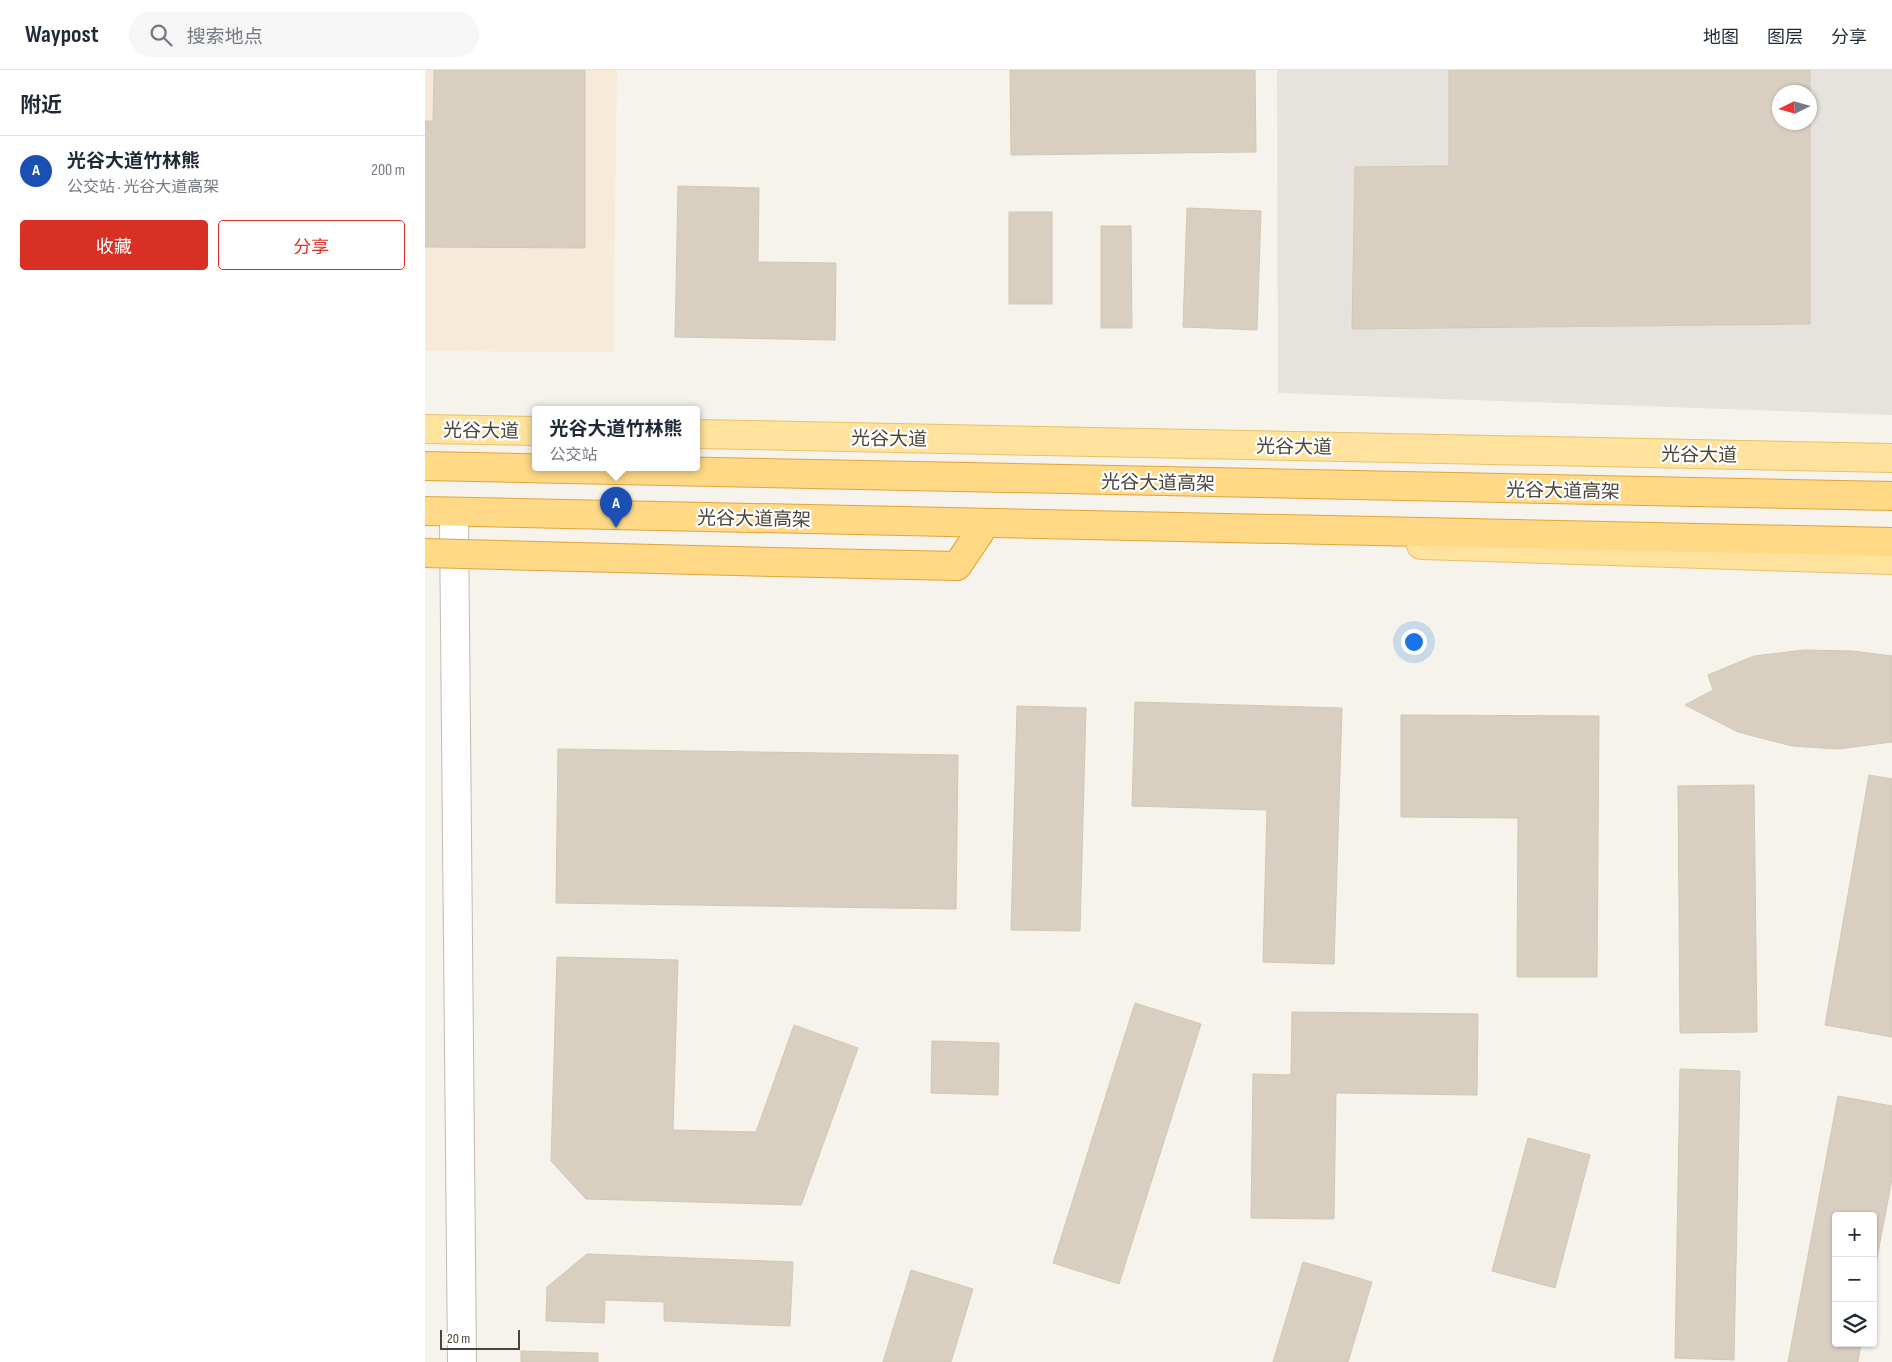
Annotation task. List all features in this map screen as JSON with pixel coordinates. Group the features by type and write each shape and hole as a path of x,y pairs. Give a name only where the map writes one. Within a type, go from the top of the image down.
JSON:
{"highway":[{"name":"光谷大道高架","path":"425,466 532,468"},
{"name":"光谷大道高架","path":"670,471 1892,496"},
{"name":"光谷大道高架","path":"425,512 1892,542"},
{"path":"425,553 957,566 980,532"}],"main road":[{"name":"光谷大道","path":"425,429 532,431"},
{"name":"光谷大道","path":"700,434 1892,458"},
{"path":"425,521 616,528 980,532 1892,560"}],"street":[{"path":"454,522 462,1362"}],"shaded area":[{"path":"425,70 617,70 613,352 425,351"},
{"path":"1277,70 1892,70 1892,415 1278,393"}],"building":[{"path":"434,70 585,70 585,248 425,247 425,121 433,121"},
{"path":"1010,70 1255,70 1256,152 1011,155"},
{"path":"1449,70 1810,70 1810,85 1772,85 1772,130 1810,130 1810,324 1352,329 1355,167 1449,166"},
{"path":"678,186 759,188 758,262 836,263 835,340 675,337"},
{"path":"1187,208 1261,211 1257,330 1183,327"},
{"path":"1009,212 1052,212 1052,304 1009,304"},
{"path":"1101,226 1131,226 1132,328 1101,328"},
{"path":"1804,650 1853,651 1892,656 1892,742 1838,749 1792,746 1738,732 1685,705 1713,690 1708,675 1754,656"},
{"path":"1135,702 1342,708 1334,964 1263,962 1267,810 1132,806"},
{"path":"1017,706 1086,708 1080,931 1011,930"},
{"path":"1401,715 1599,716 1597,977 1517,977 1518,818 1401,817"},
{"path":"558,749 958,755 956,909 556,903"},
{"path":"1869,775 1892,779 1892,1037 1825,1025"},
{"path":"1754,785 1757,1032 1680,1033 1678,786"},
{"path":"557,957 678,960 673,1130 756,1132 794,1025 858,1048 801,1205 586,1199 551,1161"},
{"path":"1135,1003 1201,1024 1119,1284 1053,1263"},
{"path":"1292,1012 1478,1014 1477,1095 1336,1093 1334,1219 1251,1218 1253,1074 1291,1075"},
{"path":"932,1041 999,1043 998,1095 931,1093"},
{"path":"1680,1069 1740,1071 1734,1360 1675,1358"},
{"path":"1838,1096 1892,1106 1892,1179 1877,1258 1877,1212 1832,1212 1832,1347 1860,1347 1858,1362 1788,1362"},
{"path":"1528,1138 1590,1155 1555,1288 1492,1271"},
{"path":"587,1254 793,1262 790,1326 664,1321 664,1302 605,1300 604,1323 546,1321 547,1287"},
{"path":"1303,1262 1372,1282 1348,1362 1273,1362"},
{"path":"911,1270 973,1289 951,1362 883,1362"},
{"path":"521,1351 598,1353 598,1362 521,1362"}],"place":[{"name":"光谷大道竹林熊","path":"616,528"}]}
